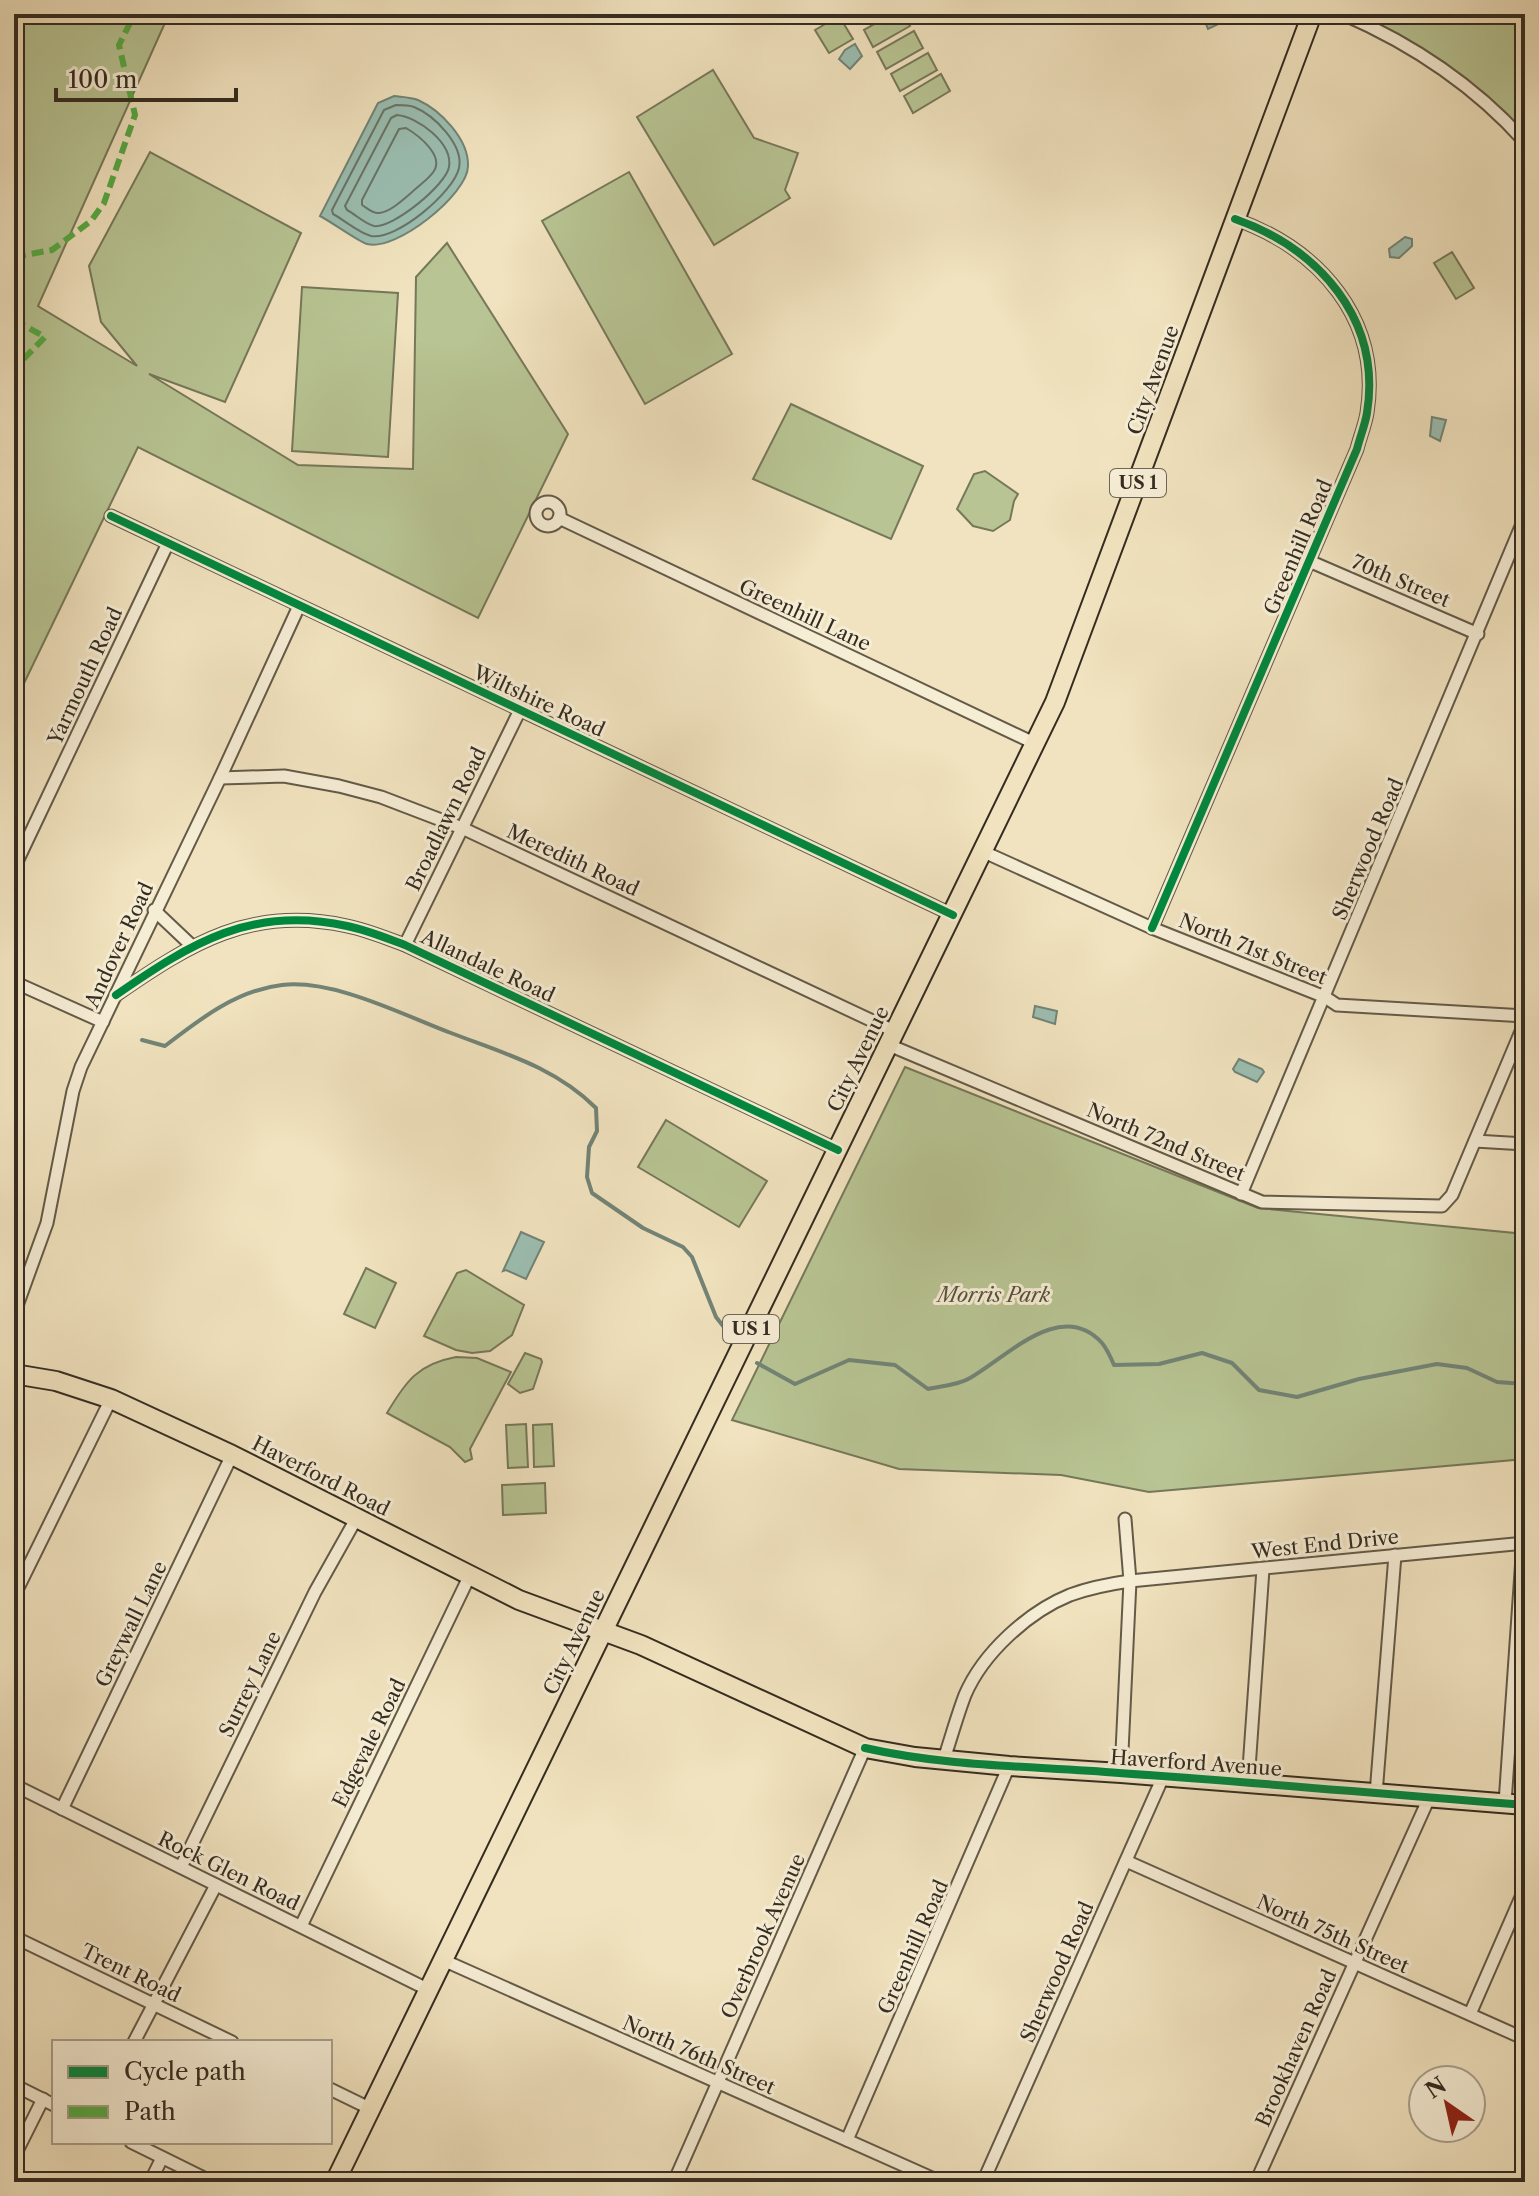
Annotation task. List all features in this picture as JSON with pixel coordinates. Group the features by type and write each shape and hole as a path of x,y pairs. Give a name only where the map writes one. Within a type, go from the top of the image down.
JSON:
{"main road":[{"name":"City Avenue","path":"335,2182 1036,744 1069,668 1312,14"},
{"name":"Haverford Road","path":"14,1374 56,1381 111,1399 232,1455 519,1600 604,1630"},
{"name":"Haverford Avenue","path":"604,1630 865,1748 1009,1766 1525,1805"}],"street":[{"path":"1343,14 1395,38 1435,64 1469,88 1525,142"},
{"name":"Greenhill Road","path":"1152,928 1357,449 1367,414 1369,382 1365,352 1343,298 1318,267 1286,242 1235,219"},
{"name":"Wiltshire Road","path":"111,516 953,915"},
{"name":"Sherwood Road","path":"1241,1194 1525,517"},
{"name":"Greenhill Lane","path":"559,518 1036,744"},
{"name":"Yarmouth Road","path":"14,868 168,543"},
{"name":"70th Street","path":"1309,561 1478,634"},
{"name":"Andover Road","path":"14,1314 47,1223 73,1091 81,1067 299,606"},
{"name":"Broadlawn Road","path":"405,945 520,710"},
{"name":"Meredith Road","path":"220,778 284,776 339,786 381,797 462,828 892,1039"},
{"name":"North 71st Street","path":"984,852 1152,928 1325,997 1337,1005 1525,1016"},
{"path":"154,910 191,945"},
{"name":"Allandale Road","path":"116,995 191,945 250,924 305,920 350,926 405,945 838,1150"},
{"path":"14,982 103,1022"},
{"path":"1525,1022 1475,1141 1525,1144"},
{"name":"North 72nd Street","path":"892,1039 1262,1202 1442,1206 1452,1195 1475,1141"},
{"path":"14,1596 111,1399"},
{"name":"Greywall Lane","path":"62,1809 232,1455"},
{"name":"Surrey Lane","path":"181,1867 315,1592 356,1519"},
{"path":"1121,1773 1130,1581 1125,1519"},
{"path":"1505,1803 1524,1543"},
{"name":"West End Drive","path":"1130,1581 1524,1543"},
{"path":"1376,1794 1395,1555"},
{"path":"1248,1783 1263,1569"},
{"name":"Edgevale Road","path":"301,1926 470,1575"},
{"path":"944,1759 966,1693 989,1658 1015,1630 1040,1611 1069,1596 1130,1581"},
{"name":"Overbrook Avenue","path":"674,2182 865,1748"},
{"name":"Greenhill Road","path":"847,2140 1009,1766"},
{"name":"Sherwood Road","path":"983,2182 1163,1777"},
{"name":"Rock Glen Road","path":"14,1785 429,1990"},
{"name":"Brookhaven Road","path":"1256,2182 1429,1798"},
{"name":"North 75th Street","path":"1126,1861 1525,2039"},
{"path":"135,2040 216,1885"},
{"path":"1470,2014 1525,1888"},
{"name":"Trent Road","path":"14,1937 228,2040"},
{"name":"North 76th Street","path":"443,1960 941,2182"},
{"path":"14,2085 48,2102 14,2157"},
{"path":"332,2090 371,2109"},
{"path":"135,2144 212,2182"},
{"path":"150,2182 162,2158"}],"green space":[{"path":"14,14 169,14 38,306 137,366 101,322 89,266 150,152 301,233 225,402 149,374 298,465 413,469 416,277 447,243 568,434 478,618 138,447 14,704"},
{"path":"892,14 903,14 910,26 873,47 864,30"},
{"path":"1355,14 1525,14 1525,141 1471,85 1407,39"},
{"path":"839,16 853,39 829,53 815,30"},
{"path":"914,31 923,48 886,69 877,52"},
{"path":"928,53 937,70 900,91 891,74"},
{"path":"713,70 754,138 798,153 785,190 790,198 714,245 637,117"},
{"path":"941,74 950,91 913,113 904,96"},
{"path":"629,172 732,354 645,404 542,221"},
{"path":"1452,252 1474,288 1456,299 1434,263"},
{"path":"302,287 398,293 388,457 292,451"},
{"path":"791,404 923,466 891,539 753,479"},
{"path":"985,471 1018,494 1010,520 993,531 973,526 957,509 974,474"},
{"name":"Morris Park","path":"905,1067 1258,1208 1525,1234 1525,1459 1149,1492 1061,1475 899,1469 732,1420"},
{"path":"666,1120 767,1181 739,1227 638,1167"},
{"path":"366,1268 396,1283 375,1328 344,1314"},
{"path":"466,1270 524,1305 512,1335 490,1351 472,1353 456,1350 424,1336 457,1273"},
{"path":"525,1353 542,1362 533,1389 520,1393 508,1384"},
{"path":"456,1357 477,1358 511,1372 470,1449 472,1459 465,1462 450,1447 387,1413 400,1392 422,1369"},
{"path":"526,1424 528,1467 508,1468 506,1425"},
{"path":"552,1424 554,1466 534,1467 533,1425"},
{"path":"545,1483 546,1513 503,1515 502,1485"}],"water":[{"path":"1202,14 1225,14 1227,20 1208,29"},
{"path":"855,44 862,56 850,69 839,59 845,50"},
{"path":"394,96 418,100 444,118 464,146 468,166 465,178 456,191 428,218 395,239 367,244 320,216 378,103"},
{"path":"1405,237 1412,239 1412,246 1399,258 1390,257 1389,249"},
{"path":"1432,417 1446,420 1440,441 1430,436"},
{"path":"1035,1006 1057,1011 1055,1024 1033,1017"},
{"path":"1239,1059 1262,1069 1264,1072 1257,1082 1235,1072 1233,1069"},
{"path":"521,1232 544,1242 526,1279 503,1271"}],"waterway":[{"path":"142,1040 165,1046 234,999 265,988 302,985 324,987 368,1000 546,1072 596,1108 597,1131 589,1147 587,1177 592,1193 643,1228 683,1247 692,1257 716,1317 727,1331"},
{"path":"757,1363 795,1384 849,1360 895,1365 928,1389 966,1380 1034,1336 1069,1327 1086,1331 1102,1343 1114,1365 1159,1364 1202,1353 1232,1363 1259,1390 1297,1397 1359,1379 1437,1364 1467,1368 1497,1382 1525,1384"}],"marked path":[{"path":"14,257 52,250 91,221 104,203 135,115 119,45 130,23 139,14"},
{"path":"14,320 45,337 14,369"}],"cycle path":[{"path":"1152,928 1357,449 1367,413 1369,379 1365,347 1354,318 1338,292 1318,269 1293,249 1235,219"},
{"path":"111,516 953,915"},
{"path":"116,995 170,959 224,933 281,921 313,921 347,926 405,945 838,1150"},
{"path":"865,1748 960,1762 1525,1805"}]}
